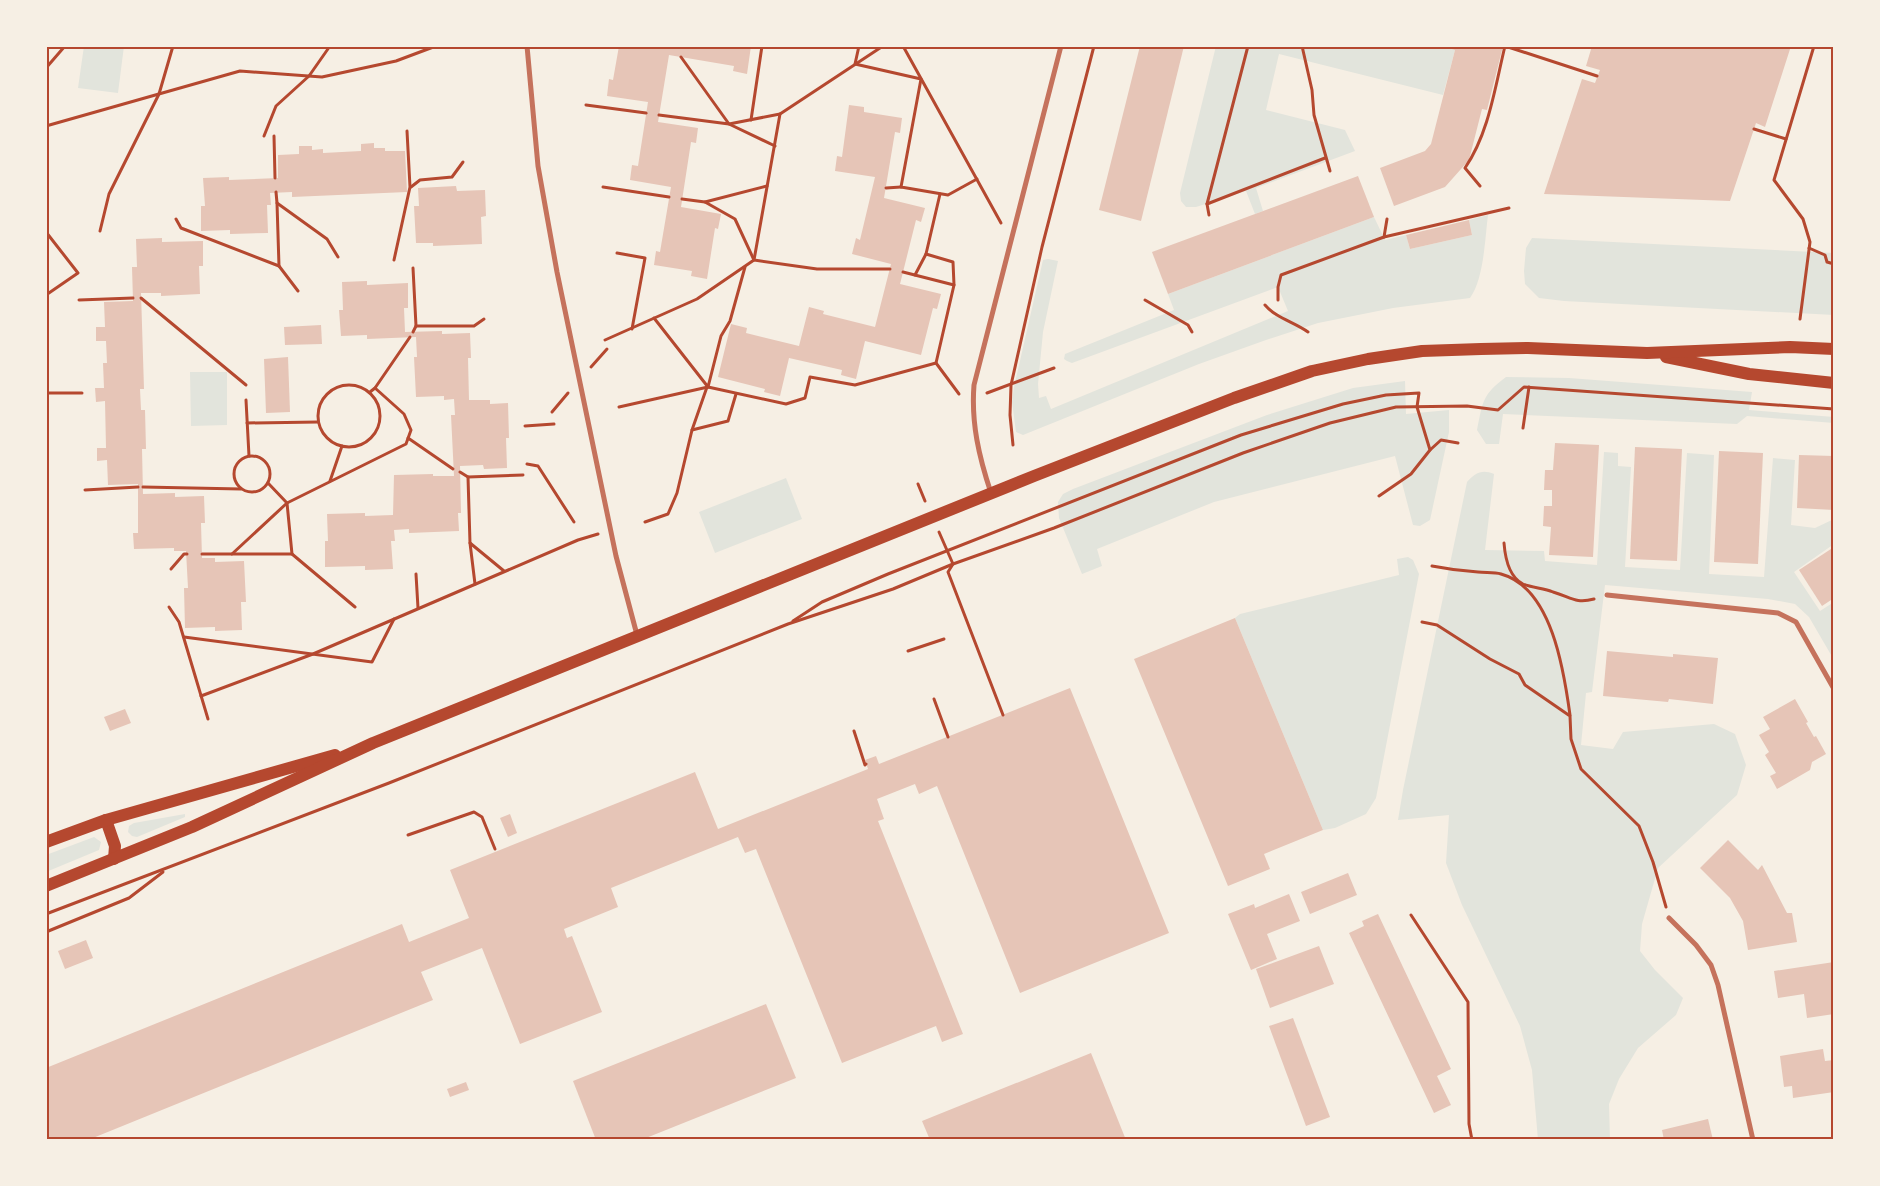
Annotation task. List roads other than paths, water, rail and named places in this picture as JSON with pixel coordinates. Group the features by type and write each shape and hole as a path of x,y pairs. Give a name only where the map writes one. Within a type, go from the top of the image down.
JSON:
{"main road":[{"path":"46,886 192,827 373,744 991,494 1234,398 1312,371 1368,359 1422,351 1528,348 1647,353 1790,346 1834,349"},
{"path":"1647,353 1749,374 1834,382"},
{"path":"46,842 106,820 373,744"},
{"path":"106,820 115,846 114,859"}],"street":[{"path":"527,46 540,175 566,318 610,530 638,637"},
{"path":"991,494 979,458 973,398 974,385 1062,46"},
{"path":"1607,595 1778,613 1786,616 1796,622 1834,689"},
{"path":"1669,918 1696,945 1711,965 1718,984 1754,1140"}]}
